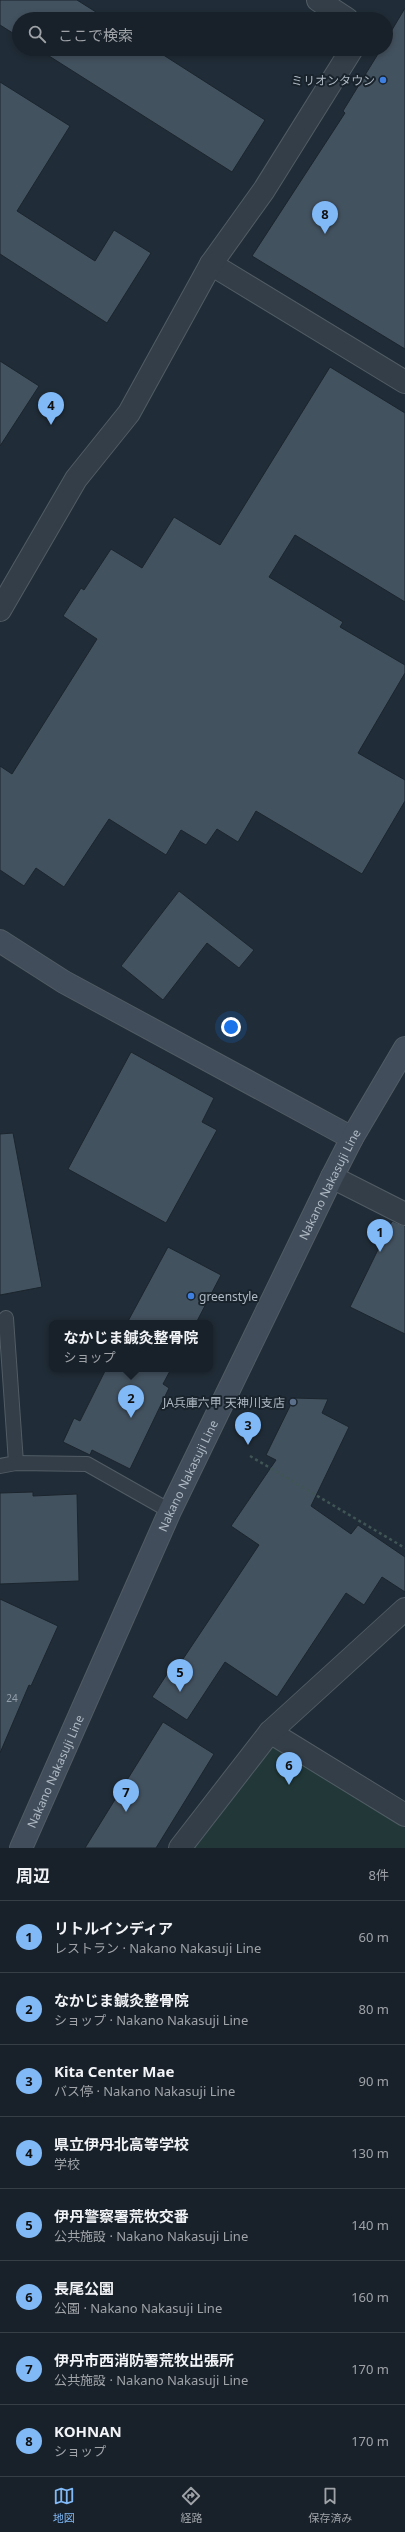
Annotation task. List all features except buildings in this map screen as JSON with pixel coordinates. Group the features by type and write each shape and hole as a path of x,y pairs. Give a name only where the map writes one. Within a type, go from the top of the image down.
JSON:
{"main road":[{"path":"0,941 64,982 352,1138"},
{"name":"Nakano Nakasuji Line","path":"21,1848 170,1511 332,1177 352,1138 405,1048"}],"street":[{"path":"318,0 336,12"},
{"path":"0,610 76,479 129,413 211,264 264,190 348,56"},
{"path":"211,264 405,382"},
{"path":"332,1177 405,1214"},
{"path":"180,1848 270,1732 405,1609"},
{"path":"270,1732 405,1815"}],"lane":[{"path":"6,1318 16,1463"},
{"path":"0,1466 16,1463 87,1464 170,1511"}],"path":[{"path":"250,1456 405,1548"}],"green space":[{"path":"272,1743 405,1828 405,1848 191,1848"}],"place":[{"name":"ミリオンタウン","path":"383,80"},
{"name":"KOHNAN","path":"325,234"},
{"name":"県立伊丹北高等学校","path":"51,425"},
{"name":"リトルインディア","path":"380,1252"},
{"name":"greenstyle","path":"191,1296"},
{"name":"JA兵庫六甲 天神川支店","path":"293,1402"},
{"name":"なかじま鍼灸整骨院","path":"131,1418"},
{"name":"Kita Center Mae","path":"248,1445"},
{"name":"伊丹警察署荒牧交番","path":"180,1692"},
{"name":"長尾公園","path":"289,1785"},
{"name":"伊丹市西消防署荒牧出張所","path":"126,1812"}]}
